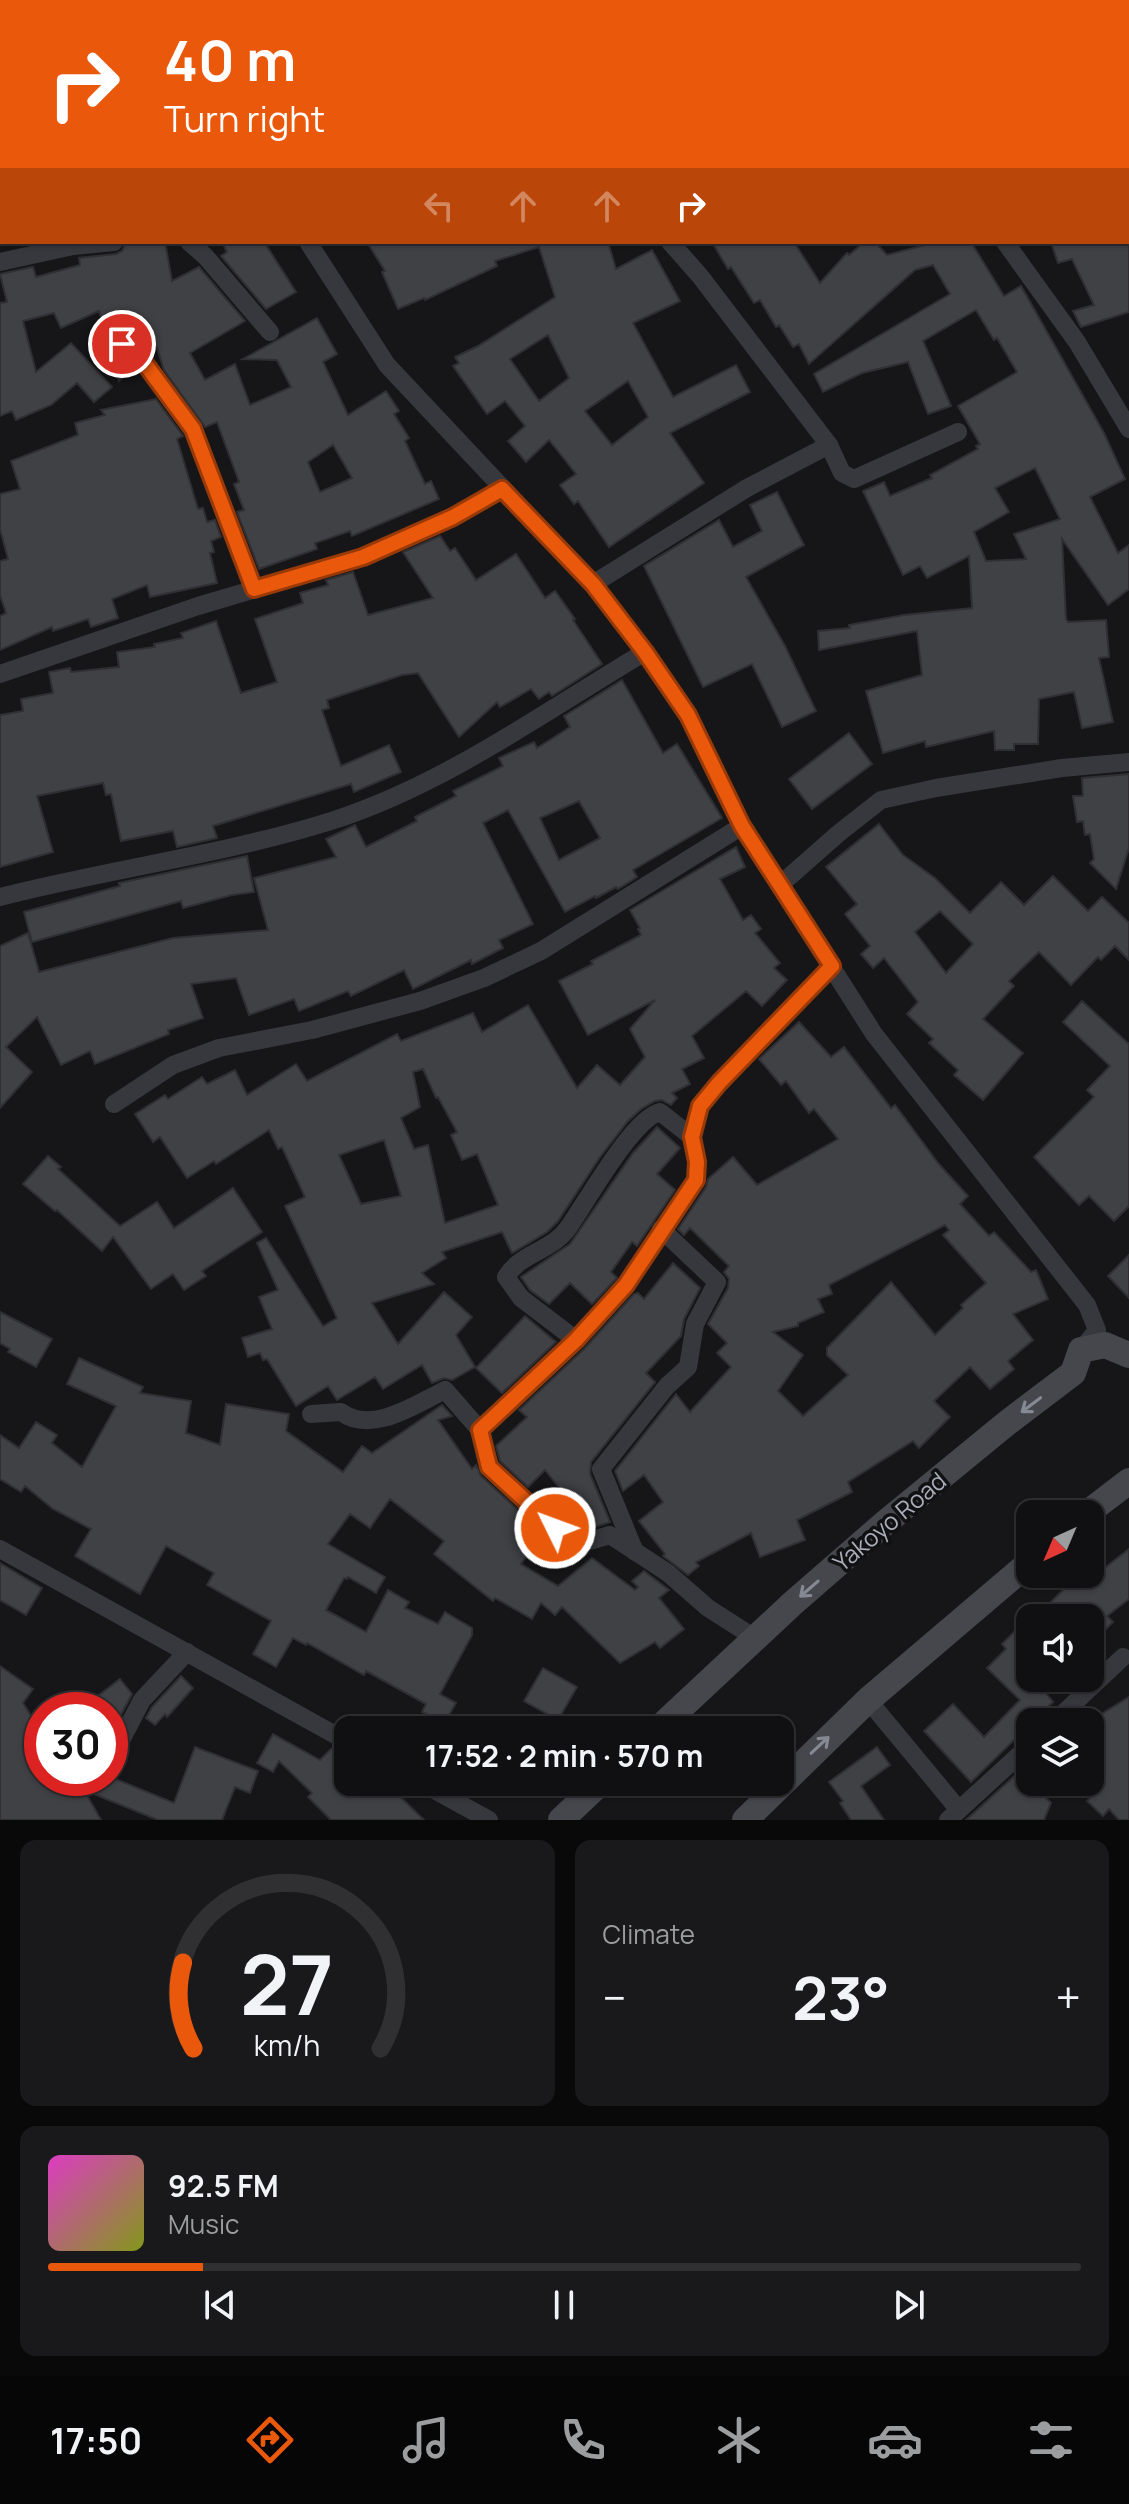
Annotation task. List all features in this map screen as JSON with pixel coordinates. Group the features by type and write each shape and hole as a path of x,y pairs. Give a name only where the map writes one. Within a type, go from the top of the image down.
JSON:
{"main road":[{"path":"1081,1350 1105,1345 1129,1355"},
{"name":"Yakoyo Road","path":"672,1716 885,1523 1073,1373 1081,1350"},
{"path":"1104,1500 1129,1481"},
{"path":"745,1820 868,1700 1016,1574"},
{"path":"561,1820 586,1796"}],"street":[{"path":"0,262 94,244"},
{"path":"191,244 270,332"},
{"path":"309,244 387,365 593,584 645,652 688,715 742,826 874,1034 1087,1305 1097,1330 1081,1350"},
{"path":"672,244 700,276 829,445 842,473 854,479 958,432"},
{"path":"1006,244 1077,342 1129,429"},
{"path":"122,344 146,365 193,429 254,589"},
{"path":"593,584 747,488 829,445"},
{"path":"0,674 254,589 363,557 453,517 502,489"},
{"path":"0,897 332,821 411,790 645,652"},
{"path":"781,884 881,800 1062,768 1129,762"},
{"path":"114,1104 173,1065 219,1048 328,1026 420,1001 484,978 541,951 742,826"},
{"path":"480,1430 576,1340 626,1285 696,1180 697,1162 692,1137 700,1106 832,966"},
{"path":"576,1340 521,1298 506,1277 510,1270 525,1258 559,1241 609,1164 649,1117 660,1112 692,1137"},
{"path":"635,1552 601,1469 667,1386 688,1367 695,1324 717,1282 661,1229"},
{"path":"311,1414 341,1412 362,1422 398,1413 445,1390 480,1430 489,1467 555,1528 579,1544 610,1535 668,1573 708,1608 755,1638"},
{"path":"0,1549 334,1734"},
{"path":"128,1727 142,1700 187,1652"},
{"path":"1069,1708 1123,1657"},
{"path":"868,1700 954,1815 1016,1758"},
{"path":"445,1796 489,1820"}],"building":[{"path":"131,244 165,244 172,281 199,267 245,321 190,353 205,380 235,364 250,405 291,387 277,360 243,359 317,318 337,354 323,362 348,415 386,391 399,411 394,414 409,438 405,441 425,484 431,481 439,499 352,536 350,531 315,543 317,549 259,569 237,512 244,510 234,484 239,482 217,422 205,427 164,370 157,348 151,353 124,332 114,336 110,342 114,352 132,369 119,381 99,311 61,328 54,313 23,321 36,372 71,343 112,387 94,402 77,383 51,405 16,420 12,411 0,416 0,303 7,302 0,274 33,267 36,277 80,265 79,258 122,251 125,245","holes":["333,445 352,478 320,492 308,462"]},
{"path":"223,244 265,244 296,292 266,309 221,256 227,252"},
{"path":"368,244 609,244 616,269 652,250 680,301 633,323 673,397 736,365 750,392 670,433 704,483 609,547 578,501 574,504 560,485 576,474 549,440 526,462 508,441 525,426 505,401 487,414 453,366 459,363 455,357 478,346 555,297 539,247 495,261 497,266 425,300 398,309 382,272 385,271","holes":["548,335 569,378 539,401 510,359","628,381 648,417 612,445 585,411"]},
{"path":"713,244 795,244 820,283 847,253 849,255 862,244 877,244 887,255 928,244 972,244 1004,296 1021,286 1104,433 1125,479 1090,497 1118,553 1129,545 1129,589 1108,605 1062,539 1066,619 1068,622 1106,620 1109,657 1099,658 1113,722 1082,728 1074,692 1039,699 1038,744 1014,744 1014,750 995,750 994,731 926,747 925,741 883,753 866,691 922,675 917,631 819,650 818,631 850,628 849,625 904,615 972,608 969,556 927,578 920,566 903,575 863,491 884,482 890,496 932,478 930,475 978,449 976,446 980,444 958,406 1017,372 976,310 923,341 951,406 928,414 908,362 862,373 823,392 814,374 950,294 933,265 915,270 809,364 799,344 793,347 779,325 776,327 760,300 754,303 731,267 728,269","holes":["1035,468 1060,519 1014,534 1026,559 986,561 974,532 1009,512 995,488"]},
{"path":"1052,244 1129,244 1129,312 1081,327 1073,311 1094,305 1072,259 1058,263"},
{"path":"156,399 183,436 177,439 198,509 203,508 207,522 215,520 221,537 211,541 214,552 210,553 217,583 150,597 147,585 112,599 118,618 91,627 88,619 53,631 52,627 0,650 0,616 6,613 0,595 0,561 8,559 0,529 0,494 20,489 11,461 78,435 75,423 105,415 101,410"},
{"path":"777,492 804,545 746,577 785,646 816,711 782,727 752,664 703,687 644,566 719,520 733,547 762,531 750,505"},
{"path":"440,536 450,551 455,548 476,580 516,554 545,598 555,591 602,664 552,696 549,692 539,699 531,689 500,707 497,702 459,737 418,673 402,675 327,700 329,708 322,710 341,766 389,745 401,772 354,792 351,784 213,826 217,838 177,847 173,831 121,841 111,794 106,795 103,783 37,796 53,852 0,867 0,715 23,711 21,699 53,693 49,672 70,668 71,672 119,667 117,652 155,647 154,644 183,638 181,633 216,621 241,693 277,682 255,619 303,603 300,593 328,585 326,580 353,572 368,615 433,598 403,552"},
{"path":"622,680 663,753 677,744 722,818 633,870 637,877 618,889 616,887 595,896 565,912 508,810 483,823 533,924 499,940 503,948 413,989 404,970 351,996 348,991 299,1011 294,999 249,1015 236,978 191,984 203,1018 168,1030 169,1034 95,1064 90,1051 61,1065 37,1017 6,1047 32,1072 0,1108 0,946 28,933 39,972 173,938 268,930 254,878 336,857 326,839 355,825 366,847 417,821 415,817 456,796 453,791 503,766 499,758 534,742 537,748 570,727 564,716","holes":["579,801 600,838 559,860 540,818"]},
{"path":"849,733 872,764 812,809 789,779"},
{"path":"1129,774 1129,848 1116,889 1090,863 1094,859 1090,834 1085,835 1083,821 1077,822 1073,796 1083,796 1082,778"},
{"path":"879,824 903,855 935,878 970,913 1001,882 1024,905 1053,876 1088,911 1102,897 1129,923 1129,960 1115,946 1101,960 1098,957 1071,985 1039,952 1009,981 1014,986 983,1019 1023,1053 983,1100 954,1075 958,1070 929,1043 933,1039 907,1014 918,1002 884,958 873,968 861,954 870,946 845,914 857,904 826,867","holes":["940,911 973,944 946,973 915,932"]},
{"path":"736,847 745,867 720,879 743,920 751,915 761,929 755,933 780,963 774,968 787,980 762,1006 746,991 692,1036 704,1058 682,1069 690,1084 672,1093 677,1098 671,1105 662,1100 655,1101 628,1121 558,1221 547,1232 512,1253 502,1232 442,1252 446,1258 422,1273 434,1284 372,1303 398,1344 444,1292 472,1317 456,1335 475,1367 452,1380 444,1378 432,1383 422,1365 383,1389 375,1377 337,1400 328,1386 296,1406 267,1359 263,1360 260,1353 248,1357 242,1338 272,1329 259,1297 278,1290 257,1243 266,1238 323,1326 337,1318 285,1206 305,1197 282,1147 278,1149 269,1130 216,1164 214,1161 187,1178 160,1137 153,1142 135,1114 165,1095 168,1099 202,1077 207,1084 235,1070 247,1095 296,1064 307,1081 397,1034 401,1041 473,1013 482,1032 528,1005 577,1088 597,1065 620,1085 645,1057 630,1029 655,1000 588,1035 559,981 641,935 630,910","holes":["423,1069 457,1132 451,1135 462,1160 477,1154 498,1205 445,1223 428,1145 414,1149 401,1118 420,1107 413,1072","384,1140 401,1196 361,1204 339,1155"]},
{"path":"247,856 254,892 183,908 181,901 32,942 24,912 120,886 119,883"},
{"path":"1082,1001 1129,1044 1129,1206 1114,1221 1089,1196 1079,1205 1034,1157 1094,1097 1087,1090 1110,1066 1063,1022"},
{"path":"799,1022 831,1057 844,1047 891,1108 895,1105 938,1163 968,1196 960,1204 989,1236 994,1232 1031,1272 1036,1270 1048,1299 1013,1314 1033,1340 1008,1361 1014,1369 990,1389 970,1367 934,1401 950,1417 919,1448 913,1441 848,1482 852,1492 797,1520 805,1540 760,1557 751,1533 696,1562 699,1566 688,1575 663,1556 665,1554 639,1521 663,1502 644,1475 623,1491 615,1471 676,1394 690,1412 731,1367 717,1353 727,1343 708,1324 728,1288 729,1279 724,1272 729,1266 690,1228 684,1235 678,1229 706,1187 708,1179 733,1157 757,1185 838,1139 814,1109 809,1113 786,1081 781,1085 759,1059","holes":["945,1225 949,1230 943,1235 986,1283 961,1305 963,1308 935,1335 891,1282 827,1348 827,1355 848,1375 803,1416 778,1391 803,1355 773,1332 798,1326 798,1323 824,1312 818,1299 832,1294 829,1285"]},
{"path":"657,1127 680,1148 657,1174 675,1190 637,1246 632,1242 611,1272 617,1278 592,1304 570,1283 549,1304 530,1290 521,1277 570,1244 633,1153"},
{"path":"48,1156 120,1226 157,1202 174,1228 233,1188 262,1232 202,1271 206,1276 184,1290 173,1274 151,1289 113,1237 102,1251 23,1184"},
{"path":"1129,1255 1129,1298 1108,1276"},
{"path":"673,1263 700,1288 684,1319 681,1336 646,1373 655,1382 591,1462 590,1474 610,1522 591,1528 545,1470 528,1487 500,1461 496,1446 527,1417 519,1410 584,1349 634,1294 638,1293 644,1299"},
{"path":"0,1312 52,1339 36,1367 8,1352 10,1349 0,1343"},
{"path":"525,1316 556,1342 502,1393 476,1368"},
{"path":"79,1358 143,1387 140,1393 191,1401 186,1433 220,1445 226,1404 289,1414 286,1431 343,1472 362,1446 372,1453 442,1405 452,1416 438,1420 472,1469 476,1465 481,1476 543,1533 521,1564 558,1586 592,1558 635,1590 638,1587 632,1581 644,1571 669,1590 659,1598 684,1629 660,1648 655,1642 620,1663 562,1607 555,1615 541,1603 532,1619 495,1598 493,1601 434,1554 444,1541 390,1499 370,1528 350,1514 328,1544 385,1577 376,1593 348,1577 344,1578 326,1610 366,1632 388,1590 409,1602 405,1608 438,1624 445,1612 472,1628 472,1635 440,1694 456,1703 449,1716 429,1716 422,1712 426,1704 366,1671 364,1675 293,1638 276,1667 253,1654 271,1621 207,1585 214,1573 166,1546 140,1594 75,1556 91,1529 53,1509 25,1486 21,1492 0,1479 0,1435 19,1448 36,1422 57,1435 52,1443 82,1467 116,1406 67,1384"},
{"path":"1129,1549 1129,1599 1107,1616 1113,1622 1104,1631 1104,1604 1049,1604 1065,1588 1104,1588 1104,1568"},
{"path":"0,1563 42,1588 26,1615 0,1600"},
{"path":"1016,1630 1016,1692 1045,1692 1053,1702 1047,1708 1016,1708 1016,1738 971,1782 924,1731 953,1704 984,1737 1020,1700 987,1668 1006,1649 1002,1644"},
{"path":"0,1666 33,1689 24,1692 23,1703 24,1796 87,1796 101,1820 0,1820"},
{"path":"543,1668 577,1687 560,1716 551,1716 524,1701"},
{"path":"181,1676 193,1688 167,1717 165,1714 155,1725 146,1718 152,1707"},
{"path":"120,1679 132,1694 128,1701 128,1692 103,1692"},
{"path":"1129,1697 1129,1820 1119,1820 1109,1809 1103,1816 1087,1801 1092,1796 1104,1796 1104,1712"},
{"path":"273,1734 320,1760 333,1747 334,1796 399,1796 424,1820 331,1820 308,1797 312,1793 279,1761 273,1772 257,1763"},
{"path":"195,1747 258,1771 250,1793 235,1787 222,1820 158,1820 99,1796 128,1796 128,1784 174,1803"},
{"path":"877,1747 890,1765 861,1786 884,1820 851,1820 840,1803 843,1801 829,1782"},
{"path":"1016,1775 1016,1796 1045,1796 1051,1803 1044,1820 966,1820"}],"route":[{"path":"122,344 146,365 193,429 254,589 363,557 453,517 502,489 593,584 645,652 688,715 742,826 832,966 700,1106 692,1137 697,1162 696,1180 626,1285 576,1340 480,1430 489,1467 555,1528"}]}
